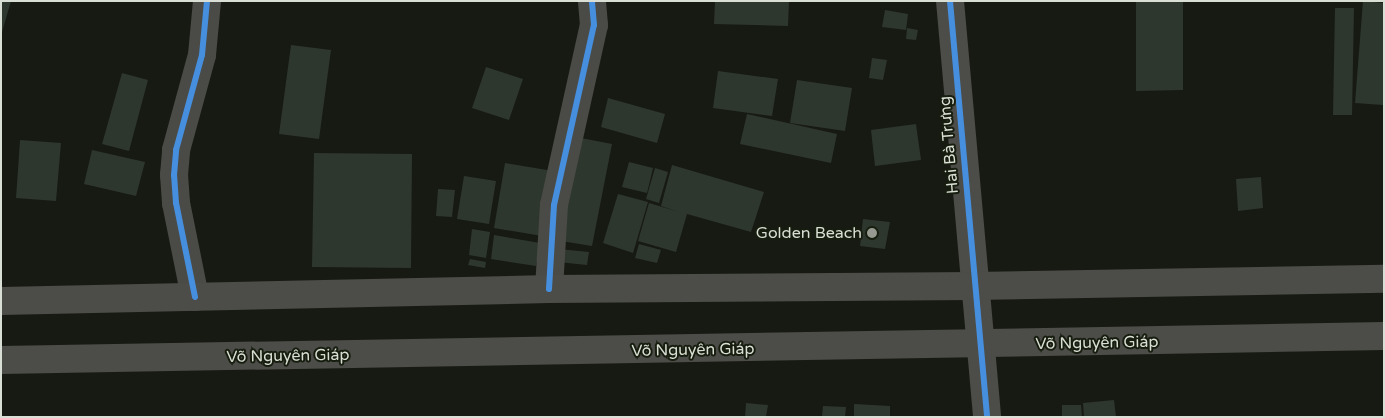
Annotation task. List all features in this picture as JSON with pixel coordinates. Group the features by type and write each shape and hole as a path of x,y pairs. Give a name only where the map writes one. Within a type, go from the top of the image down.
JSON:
{"main road":[{"name":"Hai Bà Trưng","path":"950,1 975,286 978,346"},
{"path":"1,301 549,289 975,286 1384,279"},
{"name":"Võ Nguyên Giáp","path":"1,360 978,346 1384,336"},
{"path":"978,346 987,417"}],"street":[{"path":"195,297 176,203 174,175 176,150 202,54 207,1"},
{"path":"549,289 554,205 594,26 592,1"}],"building":[{"path":"1,1 11,1 2,32 1,32"},
{"path":"715,1 789,1 788,26 714,24"},
{"path":"1136,1 1183,1 1183,90 1136,91"},
{"path":"1363,1 1384,3 1383,105 1355,103"},
{"path":"1335,8 1354,8 1352,115 1333,115"},
{"path":"885,10 908,14 906,30 882,27"},
{"path":"907,28 918,30 916,40 906,39"},
{"path":"291,45 331,50 319,139 279,134"},
{"path":"872,58 887,60 883,80 869,78"},
{"path":"486,67 523,79 509,120 472,108"},
{"path":"718,71 778,79 772,116 713,108"},
{"path":"122,73 148,80 129,151 102,144"},
{"path":"797,80 852,88 845,131 790,123"},
{"path":"608,98 665,114 657,143 601,127"},
{"path":"747,114 837,134 831,163 740,144"},
{"path":"916,124 921,160 875,166 871,130"},
{"path":"581,138 612,144 592,246 561,241"},
{"path":"20,140 61,143 56,201 16,198"},
{"path":"92,150 145,162 136,196 84,184"},
{"path":"314,153 412,154 411,268 312,267"},
{"path":"629,162 653,168 647,193 622,187"},
{"path":"505,163 553,171 542,236 494,228"},
{"path":"672,165 764,192 751,232 687,214 676,252 638,241 649,203 679,212 661,206"},
{"path":"655,168 668,172 659,203 646,199"},
{"path":"464,176 496,181 489,224 457,219"},
{"path":"1261,177 1263,208 1238,211 1236,179"},
{"path":"438,189 455,190 452,217 436,216"},
{"path":"618,194 648,202 633,253 603,243"},
{"path":"863,219 890,222 885,249 860,246"},
{"path":"472,229 490,232 486,258 469,255"},
{"path":"494,235 540,243 536,266 491,259"},
{"path":"639,244 661,250 657,263 635,258"},
{"path":"559,249 589,252 587,265 558,262"},
{"path":"470,259 486,262 485,268 468,265"},
{"path":"1114,400 1116,417 1084,417 1083,403"},
{"path":"746,403 768,405 766,417 745,417"},
{"path":"854,404 890,406 890,417 854,417"},
{"path":"1062,405 1081,405 1082,417 1062,417"},
{"path":"823,406 846,407 845,417 822,417"}],"cycle path":[{"path":"195,297 176,203 174,175 176,150 202,55 207,1"},
{"path":"549,289 554,205 594,25 592,1"},
{"path":"950,1 987,417"}],"place":[{"name":"Golden Beach","path":"872,233"}]}
